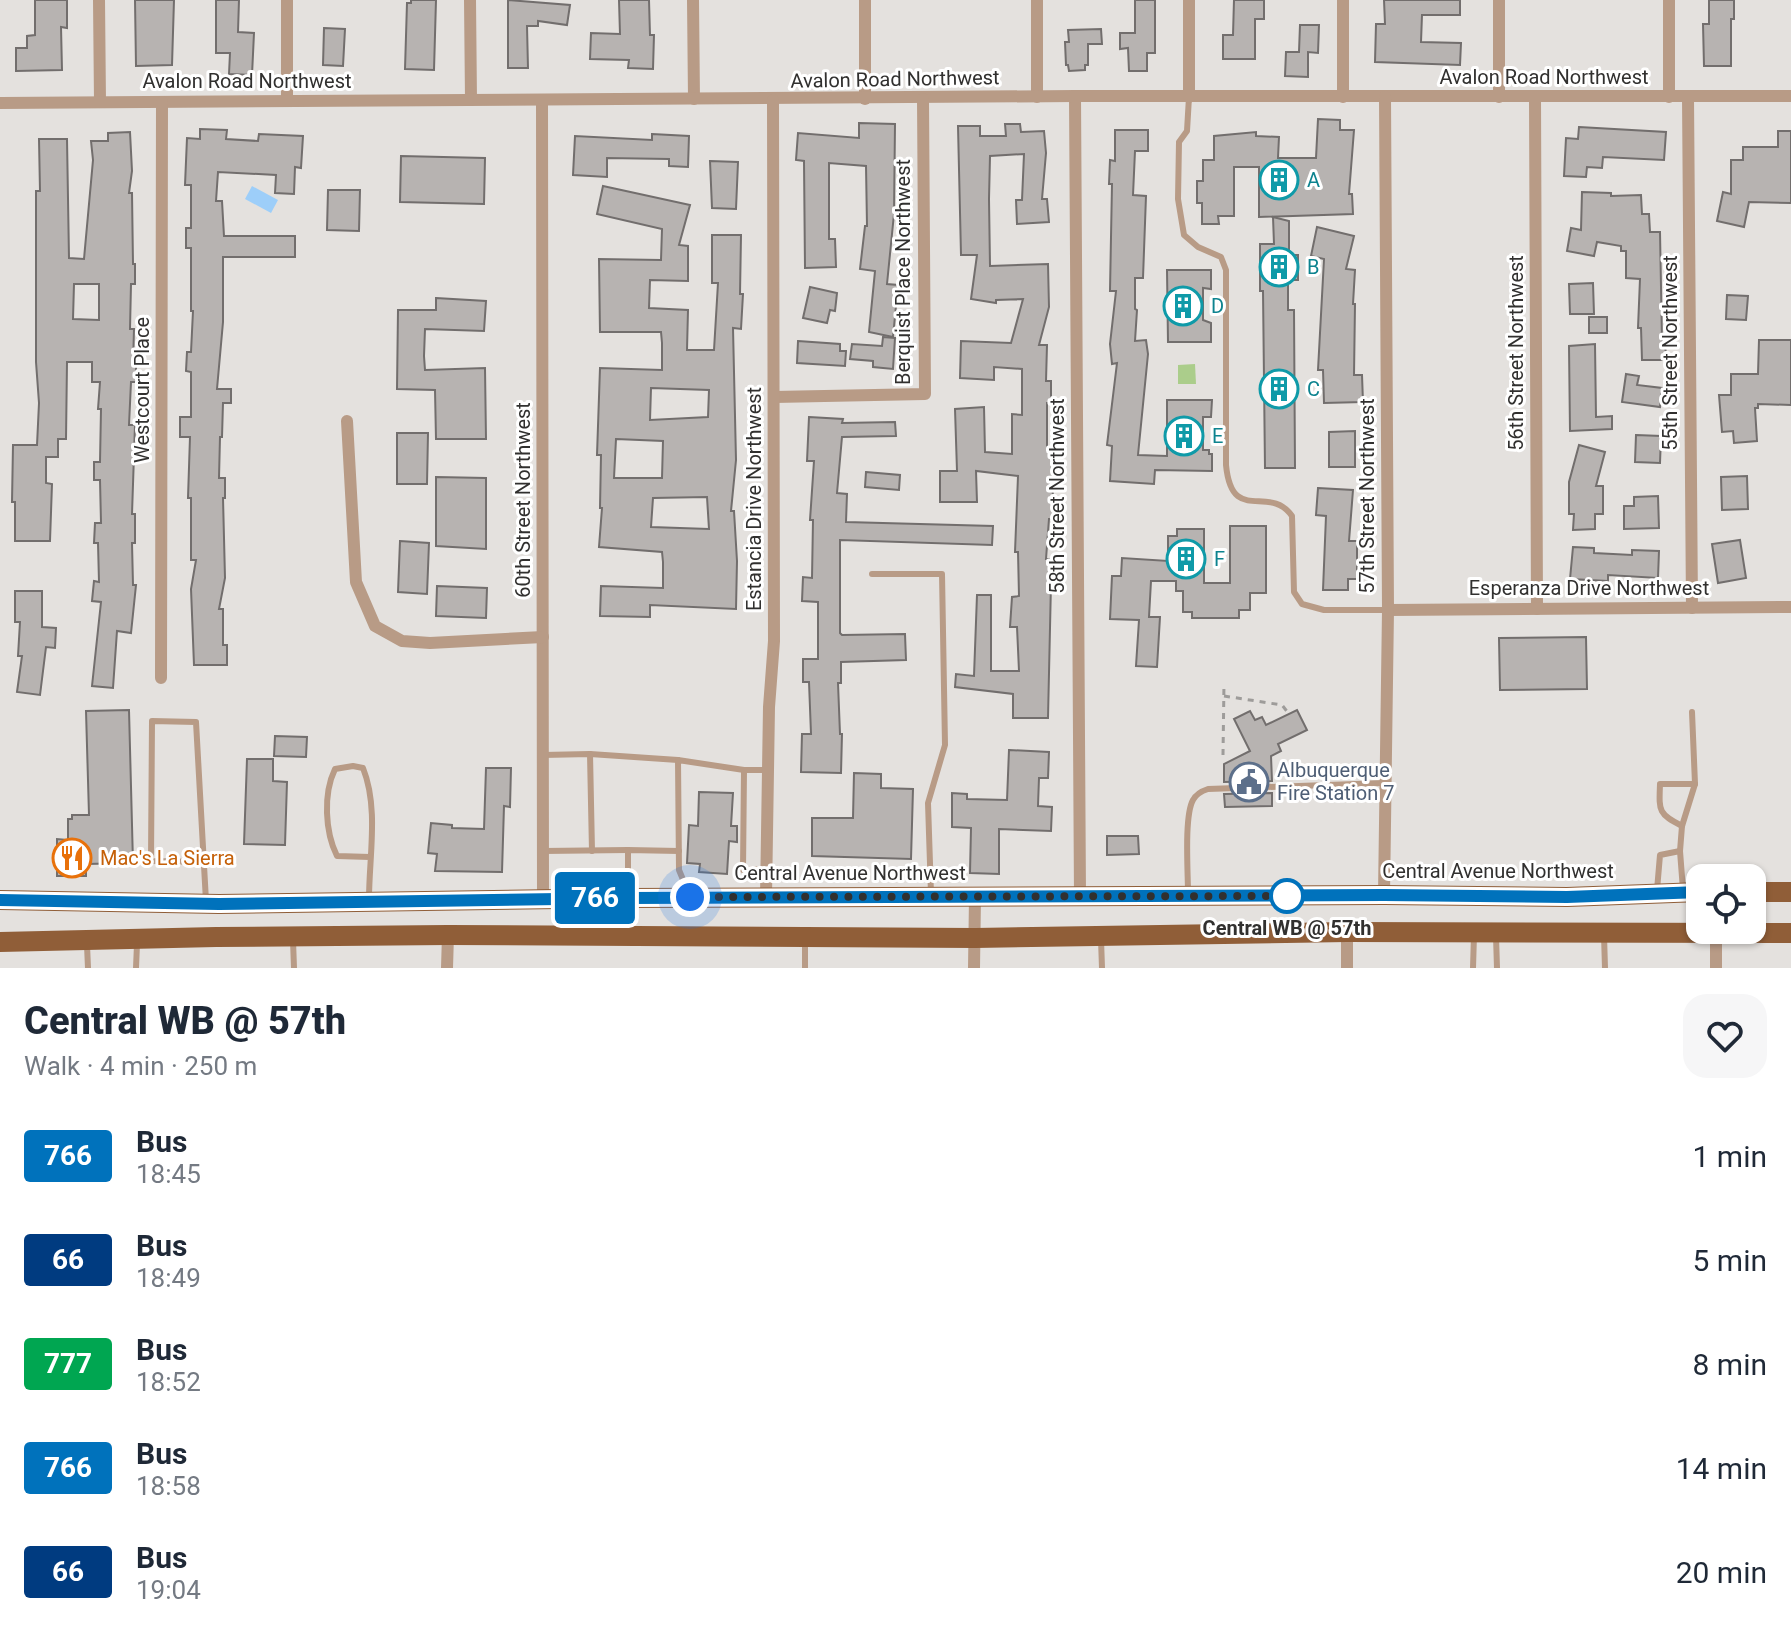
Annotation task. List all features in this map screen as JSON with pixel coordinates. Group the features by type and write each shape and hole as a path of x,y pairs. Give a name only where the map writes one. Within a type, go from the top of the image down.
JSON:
{"main road":[{"name":"Central Avenue Northwest","path":"0,900 206,904 690,897 1567,897 1686,892"},
{"path":"1766,892 1791,892"},
{"path":"0,942 448,935 975,938 1347,932 1686,932"},
{"path":"1766,933 1791,933"}],"street":[{"path":"99,0 100,102"},
{"path":"287,0 287,100"},
{"path":"470,0 471,100"},
{"path":"693,0 694,99"},
{"path":"865,0 865,99"},
{"path":"1037,0 1037,97"},
{"path":"1189,0 1189,97"},
{"path":"1343,0 1343,97"},
{"path":"1499,0 1499,97"},
{"path":"1669,0 1669,97"},
{"name":"Avalon Road Northwest","path":"0,103 1075,96 1791,96"},
{"name":"58th Street Northwest","path":"1075,96 1080,896"},
{"name":"57th Street Northwest","path":"1384,895 1388,610 1385,97"},
{"name":"56th Street Northwest","path":"1535,97 1537,609"},
{"name":"55th Street Northwest","path":"1688,97 1692,608"},
{"name":"Berquist Place Northwest","path":"774,397 925,394 923,99"},
{"name":"Estancia Drive Northwest","path":"766,897 774,641 773,100"},
{"name":"60th Street Northwest","path":"542,101 543,898"},
{"name":"Westcourt Place","path":"161,678 162,102"},
{"path":"347,421 356,582 375,626 402,641 430,643 543,637"},
{"name":"Esperanza Drive Northwest","path":"1388,610 1791,607"},
{"path":"974,968 975,897"},
{"path":"1347,932 1347,968"},
{"path":"447,968 448,935"},
{"path":"1716,944 1716,968"}],"lane":[{"path":"1189,97 1187,131 1179,142 1178,199 1184,235 1198,247 1221,257 1226,270 1228,486 1239,497 1272,502 1285,507 1292,516 1294,592 1302,604 1324,610 1388,610"},
{"path":"872,574 942,574 945,745 928,803 931,897"},
{"path":"1686,873 1680,851 1682,826 1695,784 1692,712"},
{"path":"204,862 151,861 152,721 196,722 204,862 206,904"},
{"path":"543,755 590,754 768,770"},
{"path":"590,754 592,851"},
{"path":"678,760 679,870 690,897"},
{"path":"369,903 370,857 371,802 368,780 363,768 335,769 330,780 327,830 330,842 337,856 370,857"},
{"path":"744,770 743,870 766,869"},
{"path":"1188,896 1189,814 1193,800 1201,791 1386,782"},
{"path":"1682,826 1664,817 1659,807 1660,784 1695,784"},
{"path":"628,850 628,898"},
{"path":"543,851 679,851"},
{"path":"1657,894 1660,855 1680,851"},
{"path":"1473,968 1474,932"},
{"path":"1496,932 1497,968"},
{"path":"1603,932 1605,968"},
{"path":"293,936 294,968"},
{"path":"805,936 805,968"},
{"path":"1101,936 1102,968"},
{"path":"136,968 137,939"},
{"path":"87,941 88,968"}],"path":[{"path":"1223,755 1224,683"},
{"path":"1224,696 1282,705 1289,714"}],"green space":[{"path":"1195,364 1196,384 1178,384 1178,365"}],"water":[{"path":"252,186 278,200 271,213 245,199"}],"building":[{"path":"35,0 67,0 67,28 61,27 62,70 16,71 16,48 27,48 27,36 35,35"},
{"path":"135,0 174,0 172,65 136,66"},
{"path":"216,0 239,0 238,32 254,33 252,75 229,74 230,53 216,53"},
{"path":"411,0 436,0 434,70 405,69 407,3"},
{"path":"508,0 570,5 567,25 538,21 538,26 527,26 528,68 508,68"},
{"path":"619,0 649,0 650,35 654,35 653,69 628,68 629,60 590,59 591,33 620,34"},
{"path":"1135,0 1155,0 1155,53 1147,53 1147,71 1129,71 1128,48 1120,49 1120,33 1135,33"},
{"path":"1234,0 1264,0 1264,19 1255,19 1255,59 1223,59 1223,35 1233,35"},
{"path":"1384,0 1460,0 1460,15 1422,15 1421,42 1461,43 1460,65 1375,62 1376,24 1385,24"},
{"path":"1709,0 1734,0 1731,66 1704,66 1703,24 1709,24"},
{"path":"1300,25 1319,25 1318,53 1308,52 1308,77 1285,76 1286,52 1299,52"},
{"path":"324,28 345,29 343,66 323,65"},
{"path":"1101,29 1102,44 1088,44 1088,65 1085,65 1085,70 1069,71 1065,42 1069,42 1068,30"},
{"path":"1318,119 1340,120 1340,130 1354,130 1349,194 1352,194 1353,214 1259,217 1259,167 1234,167 1234,216 1218,216 1219,224 1202,224 1202,203 1197,203 1197,181 1203,181 1203,160 1214,160 1214,136 1256,132 1256,136 1279,137 1278,158 1316,158"},
{"path":"859,123 895,124 894,214 887,284 898,285 893,337 869,332 875,271 860,269 867,226 866,166 829,163 829,239 835,239 836,267 805,268 804,161 796,160 798,133 859,138"},
{"path":"1005,124 1020,124 1021,132 1044,131 1046,153 1042,199 1047,199 1049,222 1017,224 1016,200 1022,200 1024,154 990,156 989,199 990,266 1048,264 1049,307 1039,345 1047,345 1046,381 1051,381 1051,403 1047,403 1047,451 1051,451 1053,499 1046,559 1050,559 1051,583 1048,718 1013,718 1013,694 955,687 956,674 974,676 977,595 991,595 991,671 1019,671 1017,627 1010,627 1012,597 1019,596 1018,552 1015,552 1018,476 976,471 977,502 940,502 940,471 957,471 955,409 984,407 985,452 1012,454 1012,414 1022,415 1022,369 994,367 994,380 960,378 961,341 1011,343 1023,299 996,300 996,303 971,299 977,255 961,255 958,126 980,126 980,136 1006,136"},
{"path":"1579,127 1666,132 1664,160 1603,157 1602,168 1587,167 1586,177 1564,176 1566,138 1578,139"},
{"path":"200,129 227,130 226,139 258,141 259,134 303,136 301,168 295,167 294,194 275,193 276,175 218,172 216,201 222,201 224,236 295,236 295,257 223,257 223,322 217,389 231,389 231,403 223,403 220,437 219,478 225,478 225,578 219,609 223,609 223,645 227,645 227,665 194,665 191,589 196,560 191,560 191,498 188,498 190,437 180,437 180,417 191,417 191,372 186,371 187,352 191,352 193,311 191,248 186,248 186,228 191,228 191,185 185,185 187,138 200,139"},
{"path":"1115,130 1148,130 1148,151 1135,151 1133,195 1146,196 1143,278 1135,278 1135,341 1146,340 1148,354 1138,455 1167,456 1167,400 1212,400 1211,417 1203,417 1203,450 1209,450 1212,454 1212,471 1155,470 1154,484 1110,481 1112,446 1107,445 1117,363 1112,364 1110,344 1116,291 1110,291 1112,184 1109,184 1110,160 1115,161"},
{"path":"1778,131 1791,131 1791,203 1749,202 1744,227 1717,221 1723,192 1731,194 1731,160 1743,160 1743,147 1778,147"},
{"path":"130,132 132,171 129,193 132,193 135,284 131,284 130,329 134,329 133,365 136,365 136,382 131,382 129,425 135,425 132,514 135,514 135,543 132,543 133,585 136,585 131,633 117,631 113,688 92,686 101,602 92,601 94,581 99,582 98,543 94,543 95,523 101,523 100,480 94,480 94,462 100,462 101,409 98,409 100,382 92,382 92,362 67,362 66,439 58,439 58,457 46,457 46,483 52,484 50,541 15,541 15,502 12,502 13,445 37,445 36,191 40,191 39,139 67,139 69,258 84,259 93,160 91,141 108,141 108,133","holes":["74,284 99,284 99,320 73,319"]},
{"path":"652,134 689,136 688,167 669,166 669,159 607,158 607,177 573,175 575,136 652,140"},
{"path":"401,156 485,158 484,204 400,202"},
{"path":"710,161 738,162 736,209 712,208"},
{"path":"603,186 690,205 679,245 688,246 688,281 650,280 649,308 688,310 687,350 714,350 718,283 712,283 712,235 741,235 741,329 733,328 736,460 731,511 734,511 737,561 736,609 650,605 650,617 600,616 601,586 663,588 662,552 599,547 601,455 597,455 600,368 662,370 661,332 600,332 599,259 661,260 662,229 597,214","holes":["651,388 709,390 708,417 650,420","616,439 663,441 662,478 614,478","707,497 709,529 651,527 653,498"]},
{"path":"328,190 360,190 359,231 327,230"},
{"path":"1582,192 1611,193 1611,196 1641,195 1642,214 1649,214 1650,232 1660,232 1662,340 1665,339 1666,360 1642,360 1641,328 1638,328 1640,279 1626,278 1626,251 1621,251 1621,246 1597,242 1594,256 1567,251 1571,228 1581,230"},
{"name":"C","path":"1273,217 1289,221 1289,255 1298,255 1298,280 1288,280 1288,310 1294,310 1295,468 1265,468 1260,244 1274,244"},
{"path":"1317,227 1354,236 1346,269 1355,270 1354,375 1362,375 1363,402 1324,403 1323,370 1318,370 1324,259 1311,256"},
{"name":"D","path":"1167,270 1211,270 1211,289 1203,288 1203,320 1211,323 1211,342 1168,342"},
{"path":"1593,283 1594,314 1570,314 1569,284"},
{"path":"810,287 837,293 835,311 830,310 827,323 803,318"},
{"path":"1727,295 1748,296 1746,320 1726,319"},
{"path":"436,298 486,301 484,331 425,329 424,356 425,370 485,368 486,439 436,439 435,390 397,389 398,310 436,310"},
{"path":"1589,317 1607,317 1607,333 1589,333"},
{"path":"883,337 895,338 893,369 873,367 873,361 850,359 852,344 882,346"},
{"path":"1759,340 1791,340 1791,405 1758,404 1755,408 1757,441 1734,443 1733,431 1722,432 1719,395 1731,395 1731,374 1758,374"},
{"path":"798,341 840,344 840,351 846,351 845,366 797,363"},
{"path":"1595,344 1596,417 1612,416 1612,429 1570,431 1569,346"},
{"path":"1626,374 1639,376 1637,385 1662,388 1660,407 1622,402"},
{"path":"809,417 843,419 842,423 895,422 896,436 842,437 837,493 847,494 846,522 993,526 992,545 840,540 840,633 905,634 906,660 841,662 841,683 838,683 841,773 801,772 802,734 811,734 809,682 803,682 803,659 818,659 818,602 802,601 803,577 812,578 813,520 810,520 814,461 807,461"},
{"path":"1355,431 1355,467 1329,467 1329,432"},
{"path":"397,433 428,433 427,484 397,484"},
{"path":"1636,435 1661,436 1660,463 1635,462"},
{"path":"1579,445 1605,452 1596,486 1603,486 1603,514 1595,514 1595,529 1573,530 1574,514 1569,514 1569,482"},
{"path":"866,472 900,475 899,490 865,487"},
{"path":"1747,476 1748,509 1722,510 1721,477"},
{"path":"436,477 486,478 486,549 436,546"},
{"path":"1318,488 1353,490 1349,541 1357,541 1357,579 1348,579 1348,590 1323,590 1326,516 1316,515"},
{"path":"1658,496 1659,528 1624,529 1624,506 1634,506 1634,497"},
{"name":"F","path":"1230,526 1266,526 1266,593 1250,593 1250,610 1239,610 1239,618 1192,618 1192,612 1183,612 1183,591 1176,591 1176,581 1151,581 1149,617 1160,617 1157,667 1136,666 1139,620 1110,619 1112,576 1121,576 1122,558 1168,561 1168,536 1177,536 1177,529 1204,529 1204,583 1230,583"},
{"path":"1740,540 1746,578 1718,583 1712,544"},
{"path":"400,541 429,543 427,594 398,592"},
{"path":"1573,547 1594,548 1594,553 1632,555 1632,550 1659,551 1658,578 1608,575 1608,581 1570,579"},
{"path":"437,586 487,588 486,618 436,616"},
{"path":"15,591 42,591 42,627 56,628 55,648 46,647 40,695 17,692 22,656 18,656 20,622 15,622"},
{"path":"1586,637 1587,689 1500,690 1499,638"},
{"path":"129,710 133,863 86,864 86,876 57,876 57,839 68,840 68,819 72,819 72,815 89,815 86,711"},
{"path":"1297,710 1307,730 1278,744 1281,751 1271,756 1272,781 1224,782 1224,764 1250,751 1234,719 1250,711 1255,720 1262,717 1266,725"},
{"path":"275,736 307,737 306,757 274,756"},
{"path":"1009,750 1049,752 1048,778 1039,778 1038,806 1052,807 1051,831 999,829 999,874 970,873 971,828 952,827 952,793 967,794 967,799 1007,800"},
{"path":"247,759 273,759 273,781 287,782 285,845 244,844"},
{"path":"486,768 511,768 510,807 504,806 502,872 435,871 437,854 428,853 431,823 452,825 452,828 484,829"},
{"path":"854,773 881,774 881,788 913,789 911,859 812,856 812,818 853,818"},
{"path":"699,792 733,793 731,826 737,826 737,842 729,841 727,874 699,872 700,864 687,863 689,825 698,826"},
{"path":"1272,793 1272,806 1225,807 1224,794"},
{"path":"1107,836 1138,836 1139,854 1107,855"}],"bus line":[{"name":"766","path":"0,900 219,904 543,898 1567,897 1686,893"}],"place":[{"name":"A","path":"1279,180"},
{"name":"B","path":"1279,267"},
{"name":"D","path":"1183,306"},
{"name":"C","path":"1279,389"},
{"name":"E","path":"1184,436"},
{"name":"F","path":"1186,559"},
{"name":"Albuquerque Fire Station 7","path":"1249,782"},
{"name":"Mac's La Sierra","path":"72,858"},
{"name":"Central WB @ 57th","path":"1287,896"}],"route":[{"path":"690,897 1287,896"}]}
